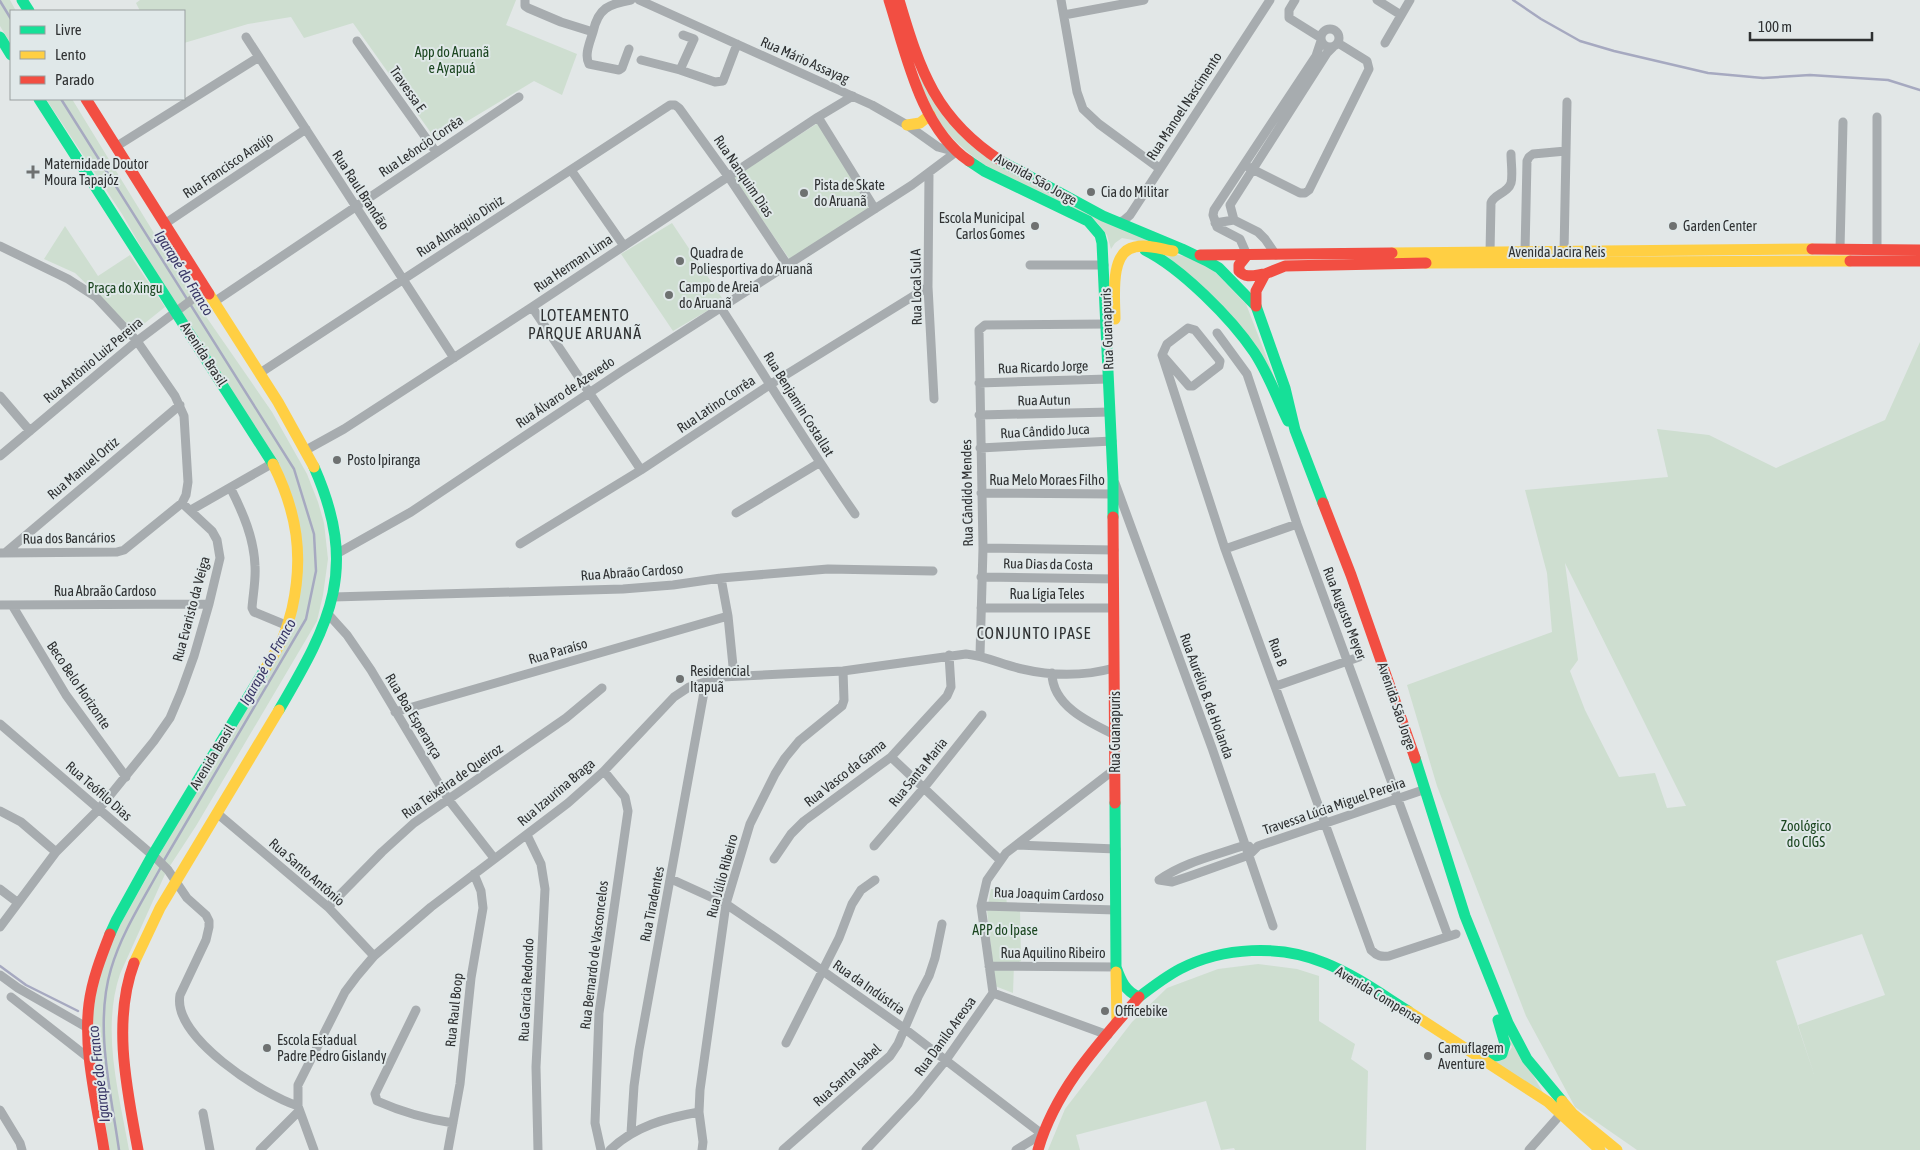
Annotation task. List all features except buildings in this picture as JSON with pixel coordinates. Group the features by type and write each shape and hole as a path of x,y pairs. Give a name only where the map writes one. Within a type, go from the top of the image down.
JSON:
{"main road":[{"name":"Avenida São Jorge","path":"888,0 921,98 942,134 956,152 984,171 1088,221"},
{"name":"Avenida São Jorge","path":"899,0 918,62 933,92 949,117 968,137 1016,171 1118,222 1219,268 1256,306 1285,388 1295,430 1347,566 1415,758 1465,916 1508,1023 1527,1059 1550,1087 1573,1114 1616,1150"},
{"path":"0,37 10,53"},
{"name":"Avenida Brasil","path":"40,100 178,309 273,463 288,494 297,525 299,541 297,589 288,626 274,656 116,921 100,960 89,1004 88,1028 90,1059 104,1150"},
{"path":"87,100 166,223 203,292 214,302 260,373 306,450 325,491 336,535 338,553 333,597 312,653 176,883 138,952 127,990 123,1036 138,1150"},
{"path":"907,125 920,123 926,120 930,114"},
{"name":"Rua Guanapuris","path":"1088,221 1100,235 1108,324 1108,379 1114,494 1117,1022"},
{"name":"Avenida São Jorge","path":"1134,247 1146,246 1194,255"},
{"path":"1134,247 1151,252 1175,269 1233,326 1254,352 1304,452"},
{"name":"Rua Guanapuris","path":"1112,441 1115,412 1116,270 1118,260 1123,252 1128,248 1134,247"},
{"name":"Avenida Jacira Reis","path":"1194,255 1840,248 1919,252"},
{"name":"Avenida Jacira Reis","path":"1247,255 1239,264 1239,270 1242,275 1249,276 1265,274 1276,268 1296,266 1919,252"},
{"path":"1256,306 1257,288 1265,274"},
{"path":"1415,758 1416,778 1440,858 1506,1041 1506,1048 1503,1054 1488,1057 1473,1053"},
{"name":"Avenida Compensa","path":"1038,1150 1042,1134 1063,1092 1117,1022 1139,997 1187,966 1233,953 1258,951 1302,955 1323,962 1361,982 1548,1102 1560,1115"},
{"path":"1116,967 1124,988 1131,995 1139,997"},
{"path":"1560,1115 1600,1150"}],"street":[{"path":"525,0 525,6 528,8 561,22 593,32"},
{"path":"629,49 622,68 619,70 589,64 587,60 593,32 603,9 612,1 631,0"},
{"name":"Rua Mário Assayag","path":"639,0 853,96 888,113 938,147 956,152"},
{"path":"1061,0 1077,92 1083,109 1099,124 1159,168"},
{"path":"1064,15 1144,0"},
{"name":"Rua Manoel Nascimento","path":"1118,222 1127,219 1270,0"},
{"path":"1248,167 1300,193 1305,193 1309,190 1369,68 1367,61 1335,45 1325,46 1321,39 1289,18 1289,10 1295,0"},
{"path":"1377,0 1401,15"},
{"path":"1385,43 1410,0"},
{"path":"1234,220 1230,205 1248,167 1316,56 1326,30 1332,29 1338,35 1335,45 1327,53 1248,167 1214,210 1215,223 1220,230 1240,239 1247,255"},
{"path":"680,70 694,39 684,35"},
{"name":"Rua Raul Brandão","path":"246,37 454,358"},
{"name":"Travessa E","path":"357,41 436,152"},
{"path":"640,60 680,70 715,82 723,82 737,44"},
{"path":"117,146 259,57"},
{"name":"Rua Herman Lima","path":"306,450 344,429 454,358 728,176 853,96"},
{"name":"Rua Leôncio Corrêa","path":"214,302 519,97"},
{"path":"1564,252 1567,102"},
{"name":"Rua Almáquio Diniz","path":"260,373 670,105 675,105"},
{"name":"Rua Nanquim Dias","path":"675,105 728,176 788,266"},
{"path":"818,117 876,209"},
{"path":"1877,117 1877,249"},
{"path":"1840,248 1843,122"},
{"name":"Rua Francisco Araújo","path":"166,223 306,129"},
{"path":"1525,252 1527,160 1533,154 1566,151"},
{"name":"Rua Álvaro de Azevedo","path":"338,553 411,512 590,392 876,209 930,173 956,152"},
{"path":"1490,253 1491,204 1492,200 1511,184 1511,154"},
{"path":"571,170 624,246"},
{"name":"Rua Local Sul A","path":"930,173 928,287 934,399"},
{"path":"1215,223 1234,220 1258,232 1276,255"},
{"path":"0,246 68,279 96,297 137,341 180,405 184,416 188,490 182,503"},
{"path":"1030,265 1104,264"},
{"name":"Rua Latino Corrêa","path":"520,544 641,470 771,384 928,287"},
{"name":"Rua Antônio Luiz Pereira","path":"0,456 137,341 203,292"},
{"path":"532,307 641,470"},
{"name":"Rua Benjamin Costallat","path":"720,308 771,384 819,463 855,514"},
{"name":"Rua Cândido Mendes","path":"980,655 983,548 978,330 985,326 1108,324"},
{"path":"1188,328 1195,330 1220,361 1219,366 1194,386 1189,386 1162,355 1166,344 1188,328"},
{"name":"Rua Augusto Meyer","path":"1217,332 1247,374 1296,524 1348,661 1397,799 1452,935 1389,956 1375,955"},
{"name":"Rua B","path":"1162,355 1225,549 1276,686 1324,824 1371,950 1375,955"},
{"name":"Rua Ricardo Jorge","path":"979,383 1108,379"},
{"path":"0,396 30,431"},
{"name":"Rua Manuel Ortiz","path":"2,553 180,405"},
{"name":"Rua Autun","path":"979,415 1110,412"},
{"name":"Rua Cândido Juca","path":"980,448 1112,441"},
{"path":"191,510 231,489 273,463"},
{"path":"736,513 819,463"},
{"name":"Rua Aurélio B. de Holanda","path":"1113,478 1274,926"},
{"path":"231,489 244,516 253,544 255,566 252,608 254,612 288,626"},
{"name":"Rua Melo Moraes Filho","path":"981,493 1114,494"},
{"name":"Rua Evaristo da Veiga","path":"0,927 56,852 99,809 126,777 170,718 194,656 219,569 220,550 212,531 182,503"},
{"name":"Rua dos Bancários","path":"2,553 117,552 134,544 182,503"},
{"path":"1225,549 1296,524"},
{"path":"983,548 1114,550"},
{"name":"Rua Abraão Cardoso","path":"333,597 623,589 721,578 828,570 933,571"},
{"name":"Rua Dias da Costa","path":"981,576 1114,579"},
{"path":"721,578 728,616 734,676"},
{"name":"Rua Abraão Cardoso","path":"0,605 210,604"},
{"name":"Beco Belo Horizonte","path":"12,605 66,695 126,777"},
{"name":"Rua Lígia Teles","path":"981,608 1114,608"},
{"name":"Rua Boa Esperança","path":"328,614 347,635 361,656 448,799 494,858"},
{"name":"Rua Paraíso","path":"395,712 728,616"},
{"name":"Rua Izaurina Braga","path":"314,1150 298,1108 298,1090 302,1075 345,992 374,956 431,906 494,858 528,835 568,803 604,771 674,697 688,687 706,681 734,676 843,671 949,655 980,655 1022,669 1052,673 1089,673 1114,668"},
{"name":"Rua Vasco da Gama","path":"774,859 804,821 891,757 950,692 949,655"},
{"path":"1276,686 1359,657"},
{"name":"Rua Júlio Ribeiro","path":"703,1146 699,1112 726,904 750,824 775,774 799,741 842,706 844,700 843,671"},
{"path":"1052,673 1054,685 1067,705 1089,723 1115,735"},
{"name":"Rua Tiradentes","path":"631,1133 634,1086 639,1050 706,681"},
{"name":"Rua Teixeira de Queiroz","path":"328,907 388,846 414,823 566,718 602,688"},
{"name":"Rua Santa Maria","path":"874,846 923,789 982,715"},
{"name":"Rua Teófilo Dias","path":"0,724 155,857 168,870 187,898 206,916 209,927 206,940 180,994 180,1007 191,1030 207,1050 232,1070 298,1108"},
{"path":"891,757 1000,860"},
{"name":"Rua Danilo Areosa","path":"866,1150 916,1097 946,1060 993,993 981,906 987,880 1000,860 1115,769"},
{"name":"Rua Bernardo de Vasconcelos","path":"601,1150 595,1124 599,1013 628,811 625,797 604,771"},
{"name":"Travessa Lúcia Miguel Pereira","path":"1258,846 1249,855 1172,882 1159,880 1169,873 1245,845 1258,846 1420,791"},
{"path":"0,811 22,822 56,852"},
{"name":"Rua Santo Antônio","path":"218,814 328,907 374,956"},
{"name":"Rua Garcia Redondo","path":"528,835 541,864 545,889 536,1067 538,1150"},
{"path":"1017,845 1116,849"},
{"name":"Rua Raul Boop","path":"448,1150 460,1084 471,978 482,908 481,891 474,874"},
{"name":"Rua da Indústria","path":"671,879 726,904 905,1028 1042,1134"},
{"path":"786,1043 840,938 852,904 861,890 875,880"},
{"path":"0,888 17,902"},
{"name":"Rua Joaquim Cardoso","path":"981,906 1116,910"},
{"name":"Rua Santa Isabel","path":"783,1150 880,1066 898,1044 932,967 942,924"},
{"name":"Rua Aquilino Ribeiro","path":"989,966 1116,967"},
{"path":"0,975 18,988 88,1028"},
{"path":"993,993 1108,1035"},
{"path":"11,997 90,1059"},
{"path":"416,1010 375,1094 375,1098 376,1101 397,1110 424,1118 453,1123"},
{"path":"260,1150 298,1108"},
{"path":"0,1110 20,1143 22,1150"},
{"path":"610,1150 631,1133 673,1116 699,1112"},
{"path":"203,1113 210,1150"},
{"path":"1529,1150 1560,1115"},
{"path":"1016,1150 1042,1134"},
{"path":"703,1146 710,1150"}],"green space":[{"path":"0,0 10,0 15,10 10,10 10,42 0,26"},
{"name":"App do Aruanã e Ayapuá","path":"140,0 516,0 506,25 577,54 562,95 534,81 436,140 353,23 304,38 291,17 248,24 185,43 185,10 140,10 136,3"},
{"path":"918,70 963,138 1165,246 1122,238 1111,249 1107,235 1096,221 1023,187 978,160 957,143 940,123 924,96"},
{"path":"47,100 73,100 198,305 272,412 307,474 318,502 324,523 328,559 317,621 196,826 166,872 120,974 112,1018 112,1040 117,1084 129,1150 109,1150 91,1013 101,959 295,613 299,520 122,214"},
{"path":"818,123 871,208 790,260 733,177"},
{"path":"672,223 724,301 673,331 621,254"},
{"name":"Praça do Xingu","path":"65,226 98,276 130,255 165,307 135,331 75,273 44,259"},
{"path":"1151,250 1189,257 1215,272 1246,304 1284,402 1253,345"},
{"name":"Zoológico do CIGS","path":"1920,342 1920,1150 1637,1150 1575,1107 1526,1016 1437,786 1407,685 1552,632 1547,573 1525,490 1668,477 1657,429 1709,435 1776,468 1885,420","holes":["1565,563 1686,806 1667,808 1655,773 1619,777 1585,710 1570,671 1578,660","1862,934 1885,995 1798,1025 1814,1074 1776,961"]},
{"name":"APP do Ipase","path":"991,889 1006,889 1007,909 1020,910 1021,961 1014,964 1013,993 995,986 987,910"},
{"path":"1258,964 1297,969 1319,976 1319,1021 1355,1044 1351,1059 1368,1071 1366,1150 1235,1150 1234,1148 1221,1150 1206,1101 1076,1135 1080,1150 1048,1150 1065,1109 1132,1022 1167,988 1218,969"},
{"path":"1501,1019 1545,1096 1491,1060 1507,1055 1512,1047"}],"waterway":[{"path":"1513,0 1541,19 1580,41 1708,73 1763,78 1810,75 1888,80 1920,90"},
{"name":"Igarapé do Franco","path":"0,1 10,17"},
{"name":"Igarapé do Franco","path":"62,100 294,469 314,534 316,571 306,619 163,862"},
{"name":"Igarapé do Franco","path":"119,1150 108,1082 104,1036 106,991 120,943 161,867"},
{"path":"0,966 26,985 78,1011"}],"traffic: fast":[{"path":"22,0 28,10"},
{"path":"0,37 10,53"},
{"path":"40,100 273,464"},
{"path":"969,161 984,171 1088,221 1100,235 1102,243 1113,478 1113,517"},
{"path":"1001,161 1103,216 1207,261 1219,268 1256,306 1285,388 1295,430 1323,503"},
{"path":"1145,250 1159,258 1189,281 1232,324 1259,360 1288,421"},
{"path":"279,710 313,649 325,621 333,593 336,565 335,535 328,503 314,467"},
{"path":"110,934 152,856 265,669"},
{"path":"1415,758 1465,916 1508,1023 1527,1059 1562,1101"},
{"path":"1115,803 1116,967 1122,981 1130,992 1139,997 1180,969 1214,956 1233,952 1271,951 1308,957 1325,963 1368,985 1408,1011"},
{"path":"1477,1054 1487,1056 1502,1054 1505,1044 1498,1020"}],"traffic: slow":[{"path":"907,125 920,123 930,115"},
{"path":"1115,319 1115,277 1121,257 1127,250 1140,246 1173,251"},
{"path":"1392,253 1812,249"},
{"path":"1426,263 1850,261"},
{"path":"209,294 278,402 314,467"},
{"path":"265,669 281,642 292,609 296,590 298,552 293,517 288,499 273,464"},
{"path":"134,963 160,908 279,710"},
{"path":"1116,972 1117,1022"},
{"path":"1408,1011 1548,1102 1600,1150"},
{"path":"1562,1101 1573,1114 1617,1150"}],"traffic: jam":[{"path":"889,0 909,66 927,110 938,129 952,147 969,161"},
{"path":"899,0 923,71 946,110 979,145 1001,161"},
{"path":"87,100 209,294"},
{"path":"1812,249 1920,250"},
{"path":"1200,255 1392,253"},
{"path":"1247,255 1239,265 1239,271 1248,276 1265,274"},
{"path":"1850,261 1920,261"},
{"path":"1256,306 1256,291 1265,274 1285,266 1426,263"},
{"path":"1323,503 1351,575 1415,758"},
{"path":"1113,517 1115,803"},
{"path":"104,1150 89,1058 88,1022 92,986 110,934"},
{"path":"134,963 127,986 123,1032 126,1080 138,1150"},
{"path":"1038,1150 1055,1107 1067,1087 1094,1050 1139,997"}],"place":[{"name":"Maternidade Doutor Moura Tapajóz","path":"33,172"},
{"name":"Cia do Militar","path":"1091,192"},
{"name":"Pista de Skate do Aruanã","path":"804,193"},
{"name":"Escola Municipal Carlos Gomes","path":"1035,226"},
{"name":"Garden Center","path":"1673,226"},
{"name":"Quadra de Poliesportiva do Aruanã","path":"680,261"},
{"name":"Campo de Areia do Aruanã","path":"669,295"},
{"name":"Posto Ipiranga","path":"337,460"},
{"name":"Residencial Itapuã","path":"680,679"},
{"name":"Officebike","path":"1105,1011"},
{"name":"Escola Estadual Padre Pedro Gislandy","path":"267,1048"},
{"name":"Camuflagem Aventure","path":"1428,1056"}],"district":[{"name":"LOTEAMENTO PARQUE ARUANÃ","path":"585,324"},
{"name":"CONJUNTO IPASE","path":"1034,633"}]}
